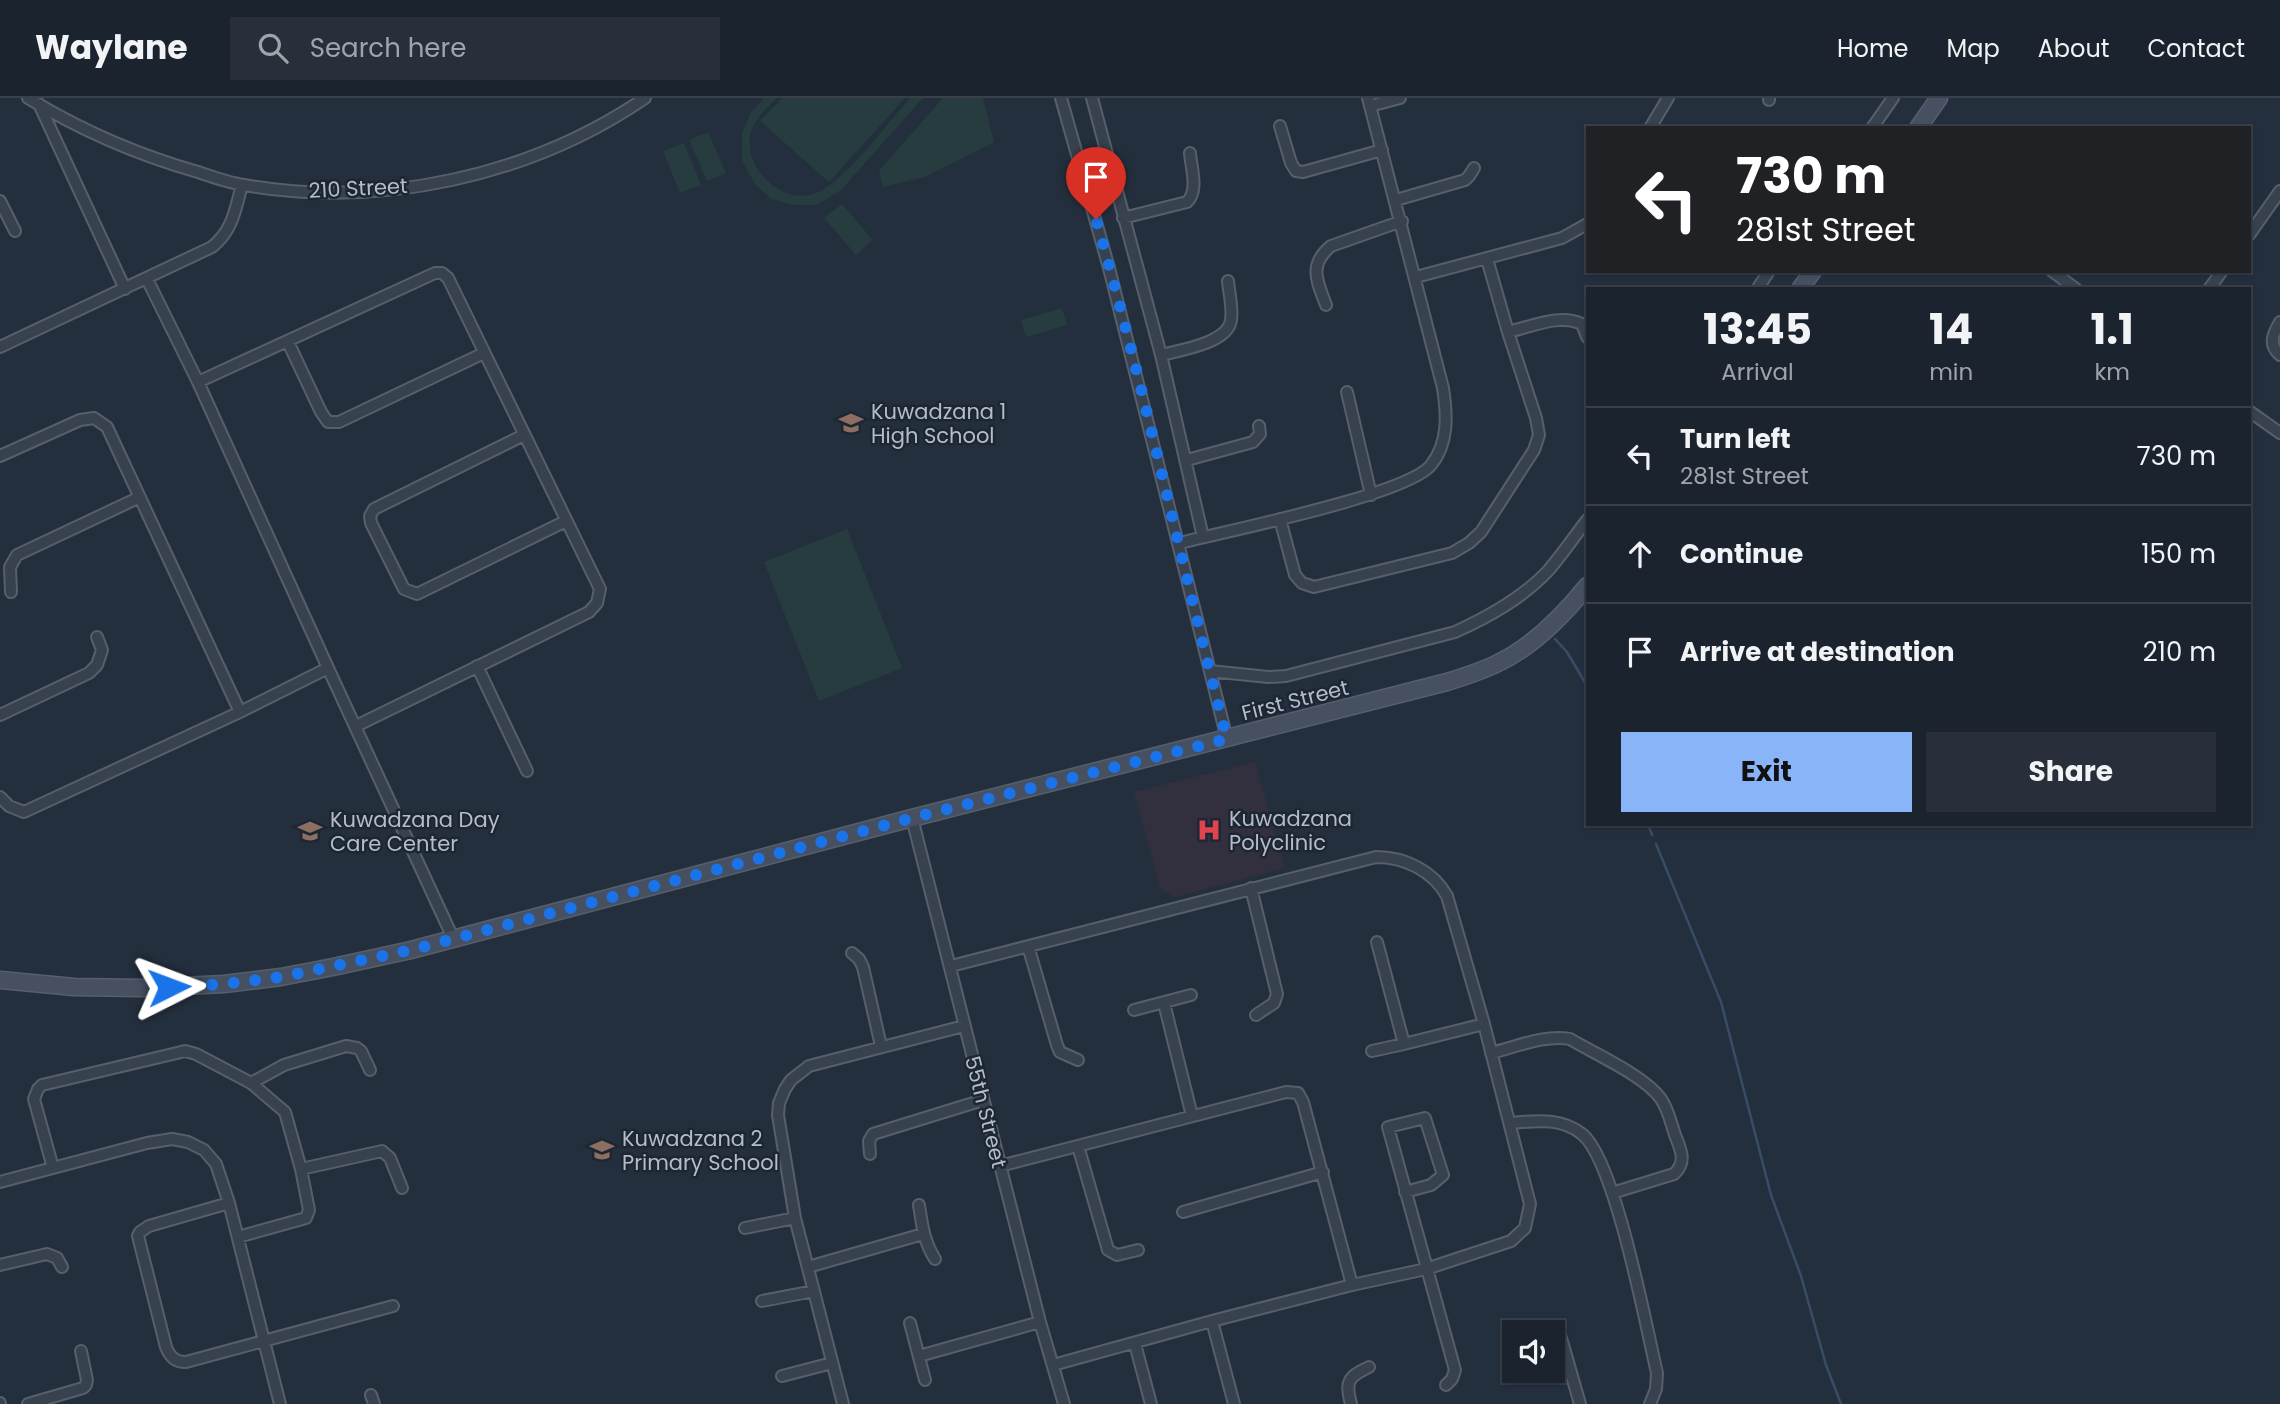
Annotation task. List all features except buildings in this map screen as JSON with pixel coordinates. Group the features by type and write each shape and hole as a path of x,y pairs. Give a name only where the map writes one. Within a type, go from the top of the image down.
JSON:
{"street":[{"name":"210 Street","path":"28,98 135,153 242,185 323,194 402,188 456,178 561,145 645,98"},
{"path":"1061,98 1109,268 1227,739"},
{"path":"1092,98 1161,355 1203,537"},
{"path":"1180,543 1371,495 1417,477 1430,468 1438,455 1446,423 1446,404 1402,220 1369,102 1400,98"},
{"path":"1651,126 1668,98"},
{"path":"1873,126 1893,98"},
{"path":"1919,126 1939,98"},
{"path":"39,104 125,289"},
{"path":"1280,126 1292,163 1296,170 1303,172 1382,150"},
{"path":"1123,218 1187,202 1192,198 1194,191 1190,153"},
{"path":"1396,200 1465,180 1474,168"},
{"path":"0,347 212,247 230,229 242,185"},
{"path":"2251,232 2280,191"},
{"path":"0,201 15,231"},
{"path":"1326,305 1316,279 1317,264 1322,254 1331,246 1402,220"},
{"path":"1416,277 1562,238 1586,225"},
{"path":"1280,519 1295,575 1307,586 1320,586 1452,553 1469,544 1481,532 1534,450 1539,435 1487,259"},
{"path":"198,382 435,273 442,273 448,278 600,589 597,603 589,612 356,726"},
{"path":"2055,273 2073,287"},
{"path":"147,279 198,382 453,937"},
{"path":"1161,355 1218,338 1227,331 1231,321 1228,281"},
{"path":"1508,332 1563,319 1582,324 1586,334"},
{"path":"2280,322 2272,341 2275,351 2280,355"},
{"path":"288,342 328,422 339,422 484,353"},
{"path":"1347,392 1371,495"},
{"path":"2251,412 2280,433"},
{"path":"0,456 80,420 94,418 107,427 240,712"},
{"path":"1186,460 1253,442 1260,434 1259,426"},
{"path":"524,435 374,509 370,516 371,523 404,589 416,594 566,521"},
{"path":"11,592 10,567 17,555 140,497"},
{"path":"1210,671 1268,677 1286,676 1455,632 1480,621 1523,594 1547,572 1586,521"},
{"name":"First Street","path":"0,980 74,987 141,988 224,984 281,977 411,950 912,818 1447,682 1495,665 1527,644 1559,618 1586,587"},
{"path":"0,715 89,673 97,665 102,650 97,637"},
{"path":"477,666 527,771"},
{"path":"0,797 9,806 24,812 328,668"},
{"name":"55th Street","path":"912,818 1040,1322 1064,1404"},
{"path":"950,966 1376,857 1390,857 1422,870 1440,884 1447,896 1492,1053 1530,1204 1525,1228 1511,1241 1426,1269 1212,1321 1054,1365"},
{"path":"1251,888 1277,994 1274,1003 1256,1015"},
{"path":"1377,942 1404,1044"},
{"path":"1028,946 1060,1052 1078,1060"},
{"path":"852,953 863,967 881,1046"},
{"path":"1134,1010 1191,995"},
{"path":"1164,1003 1192,1116"},
{"path":"1372,1051 1484,1024"},
{"path":"843,1404 795,1218 778,1115 781,1096 791,1080 809,1066 964,1026"},
{"path":"1492,1053 1560,1037 1641,1080 1654,1090 1663,1102 1681,1151 1681,1168 1674,1174 1612,1193"},
{"path":"251,1083 284,1065 346,1046 361,1051 370,1070"},
{"path":"53,1168 34,1099 42,1085 185,1051 196,1054 251,1083 285,1112 301,1169 309,1210 306,1218 238,1237"},
{"path":"1000,1166 1286,1092 1298,1093 1323,1172 1352,1285"},
{"path":"870,1154 869,1141 873,1134 983,1100"},
{"path":"1405,1192 1431,1185 1443,1175 1425,1118 1388,1127 1405,1192 1426,1269 1455,1370 1446,1385"},
{"path":"1510,1123 1544,1120 1563,1124 1583,1135 1595,1150 1612,1193 1657,1373 1656,1389 1650,1404"},
{"path":"0,1182 147,1143 172,1139 188,1142 204,1150 216,1164 229,1203 280,1404"},
{"path":"1078,1146 1108,1250 1117,1255 1138,1250"},
{"path":"301,1169 382,1151 390,1158 402,1188"},
{"path":"1183,1212 1323,1172"},
{"path":"229,1203 149,1226 139,1232 138,1241 166,1347 172,1358 186,1362 393,1306"},
{"path":"919,1205 923,1234 935,1259"},
{"path":"745,1228 795,1218"},
{"path":"808,1267 923,1234"},
{"path":"0,1265 47,1254 57,1258 62,1267"},
{"path":"762,1301 814,1291"},
{"path":"1212,1321 1234,1404"},
{"path":"919,1356 1040,1322"},
{"path":"910,1323 925,1380"},
{"path":"1135,1344 1151,1404"},
{"path":"28,1404 83,1388 87,1380 81,1351"},
{"path":"1565,1352 1580,1404"},
{"path":"782,1376 832,1363"},
{"path":"1351,1404 1347,1390 1349,1380 1369,1367"}],"shaded area":[{"name":"Kuwadzana Polyclinic","path":"1255,762 1285,868 1175,897 1160,888 1134,792"}],"green space":[{"path":"764,98 777,98 760,116 751,131 750,150 754,162 769,183 791,195 804,196 816,193 839,177 910,98 923,98 841,190 817,205 794,205 771,199 755,184 742,161 742,133 750,114"},
{"path":"782,98 905,98 829,182 760,121"},
{"path":"943,98 983,98 994,142 925,177 883,187 879,171"},
{"path":"708,132 726,173 707,181 689,140"},
{"path":"684,143 701,185 680,193 663,151"},
{"path":"842,204 873,240 856,255 824,218"},
{"path":"1062,308 1067,325 1026,337 1021,320"},
{"path":"847,529 902,668 819,701 764,562"}],"waterway":[{"path":"1555,639 1567,652 1586,684"},
{"path":"1649,826 1652,835"},
{"path":"1656,844 1721,1002 1771,1195 1801,1276 1826,1365 1841,1404"}],"place":[{"name":"Kuwadzana 1 High School","path":"851,423"},
{"name":"Kuwadzana Polyclinic","path":"1209,830"},
{"name":"Kuwadzana Day Care Center","path":"310,831"},
{"name":"Kuwadzana 2 Primary School","path":"602,1150"}],"route":[{"path":"169,987 281,977 411,950 912,818 1227,739 1176,527 1096,219"}]}
